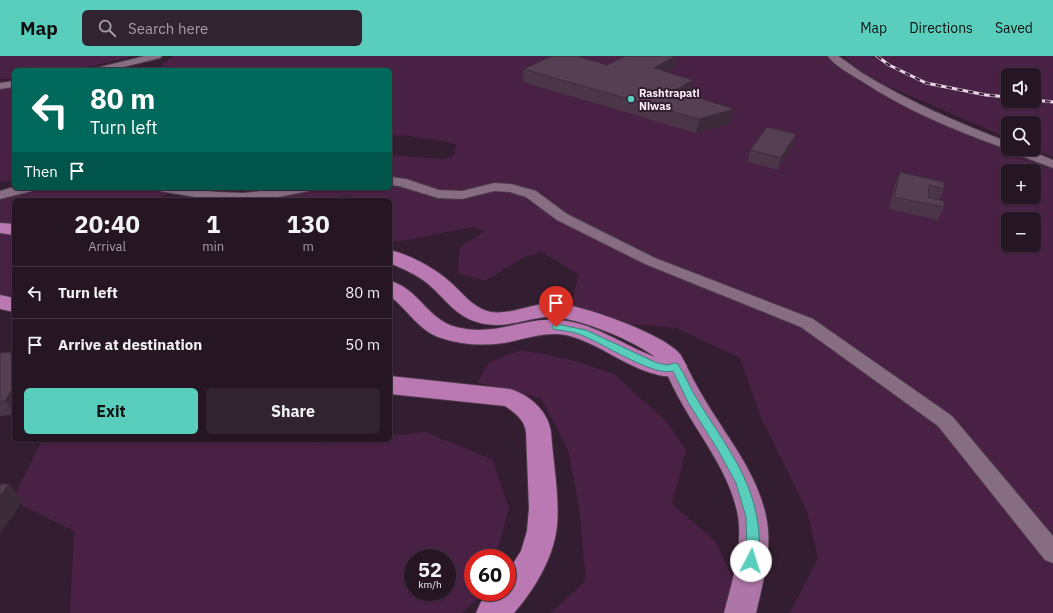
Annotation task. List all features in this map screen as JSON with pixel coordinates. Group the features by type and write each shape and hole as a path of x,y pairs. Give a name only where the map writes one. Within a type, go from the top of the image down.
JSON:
{"highway":[{"path":"0,228 12,229"},
{"path":"392,257 436,279 465,309 484,317 503,318 544,310 566,311 634,335 674,360 675,366 669,369 655,366 583,332 564,327 548,327 494,337 464,336 439,330 418,312 406,299 392,288"},
{"path":"0,302 12,305"},
{"path":"392,385 510,398 523,406 537,423 542,486 543,519 541,539 519,584 492,613"}],"main road":[{"path":"675,366 692,400 722,447 742,483 752,517 754,549 740,613"}],"street":[{"path":"107,68 157,56"},
{"path":"833,56 840,64 871,84 910,106 1001,143"},
{"path":"0,86 12,84"},
{"path":"1033,156 1053,164"},
{"path":"392,181 401,182 438,194 462,194 494,187 511,188 531,194 562,217 650,261 807,323 945,421 1053,553"},
{"path":"0,195 19,190"},
{"path":"175,190 234,198 269,196 295,190"}],"shaded area":[{"path":"0,56 134,56 84,68 12,68 12,79 0,79"},
{"path":"174,56 830,56 836,66 898,104 1001,147 1001,156 1022,156 1053,169 1053,613 790,613 818,558 807,511 761,418 740,358 676,328 595,321 571,304 579,275 542,252 524,257 485,281 458,273 460,247 485,231 473,227 392,243 392,198 351,198 349,195 332,198 215,198 270,190 392,190 392,155 444,159 454,156 456,144 408,136 392,135 392,68 164,68 162,64"},
{"path":"845,56 1053,56 1053,157 1041,152 1041,116 1001,116 1001,135 864,76"},
{"path":"0,87 12,88 12,180 0,182"},
{"path":"12,189 12,190 177,190 159,198 12,198 12,295 0,296 0,192"},
{"path":"522,350 568,359 614,374 666,421 686,450 672,504 716,542 735,584 722,613 551,613 586,580 579,506 568,450 541,398 477,383 489,362"},
{"path":"425,432 492,459 509,509 498,549 464,549 464,601 475,601 462,613 70,613 74,531 12,501 41,442 318,442 320,444 337,442 392,442 392,436"}],"building":[{"path":"552,56 577,56 607,65 625,56 675,56 654,68 693,80 675,90 734,109 699,119 523,69"},
{"path":"767,127 796,134 781,158 750,150"},
{"path":"900,172 944,182 944,189 929,185 928,197 944,201 944,207 894,197"},
{"path":"12,352 12,389 5,401 0,402 0,353"},
{"path":"0,484 9,484 0,496"}],"railway":[{"path":"877,56 889,65 926,83 986,95 1001,96"},
{"path":"1041,101 1053,102"}],"place":[{"name":"Rashtrapati Niwas","path":"631,99"}],"route":[{"path":"556,327 564,327 583,332 661,368 669,369 675,366 692,400 722,447 742,483 752,517 754,549 751,561"}]}
